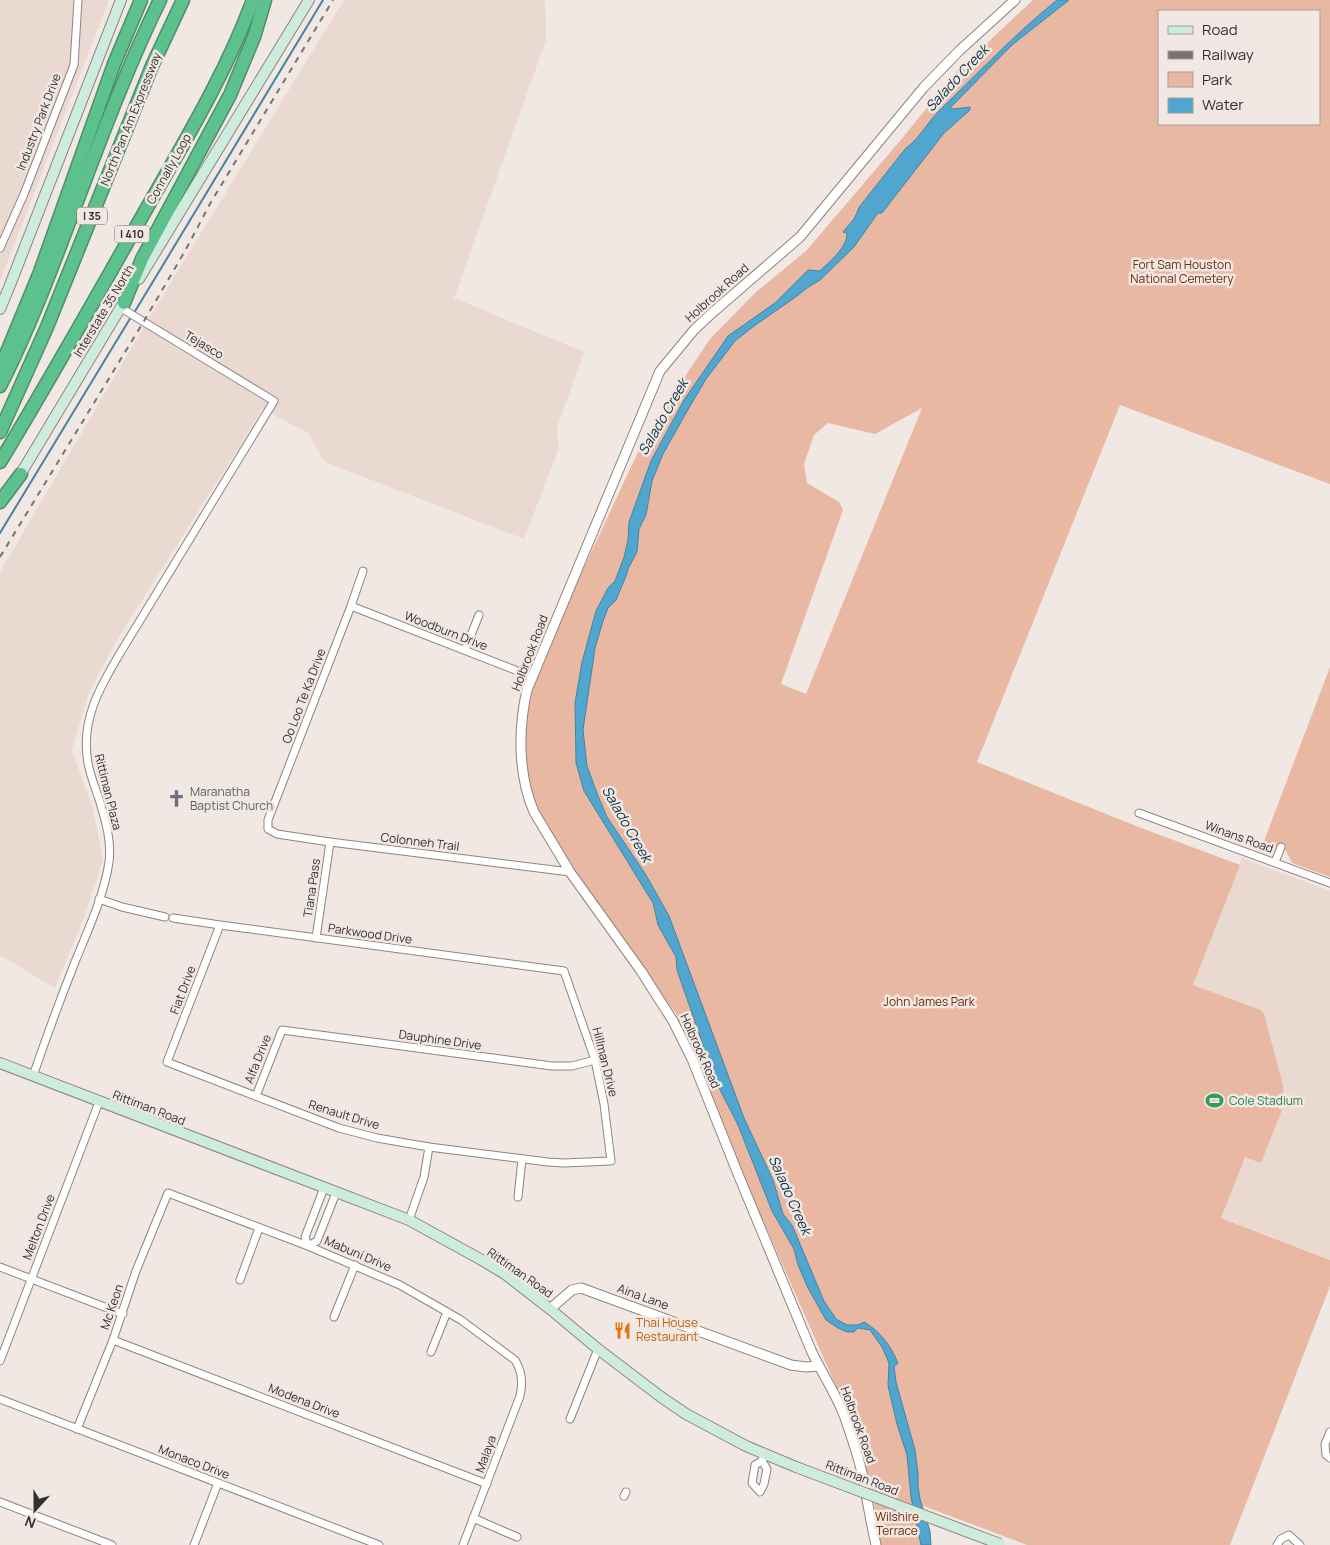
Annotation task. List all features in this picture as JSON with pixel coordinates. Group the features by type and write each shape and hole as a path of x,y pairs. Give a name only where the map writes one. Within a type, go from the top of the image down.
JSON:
{"highway":[{"path":"0,369 40,272 111,72 141,0"},
{"name":"North Pan Am Expressway","path":"0,386 18,352 126,72 160,0"},
{"name":"North Pan Am Expressway","path":"0,432 48,327 155,59 184,0"},
{"name":"Connally Loop","path":"0,462 76,334 209,97 232,52 252,0"},
{"path":"127,310 142,258 227,101 254,37 265,0"},
{"path":"0,502 21,474"}],"main road":[{"path":"0,309 121,0"},
{"name":"Interstate 35 North","path":"0,508 127,310 309,0"},
{"name":"Rittiman Road","path":"0,1063 409,1220 505,1274 660,1397 686,1414 763,1457 796,1467 1001,1544"}],"street":[{"name":"Industry Park Drive","path":"0,248 24,194 74,65 78,0"},
{"name":"Holbrook Road","path":"876,1545 862,1475 844,1416 833,1389 818,1366 692,1059 677,1028 641,971 570,872 536,819 524,774 521,736 527,690 660,371 694,330 800,237 924,87 1015,0"},
{"name":"Tejasco","path":"127,310 274,401"},
{"name":"Rittiman Plaza","path":"32,1076 104,884 110,852 104,815 88,764 87,731 94,702 101,684 274,401"},
{"name":"Oo Loo Te Ka Drive","path":"268,829 268,820 363,571"},
{"name":"Woodburn Drive","path":"351,606 533,677"},
{"path":"465,650 478,615"},
{"name":"Winans Road","path":"1140,813 1330,883"},
{"name":"Colonneh Trail","path":"268,829 277,834 330,842 570,872"},
{"name":"Tiana Pass","path":"316,938 330,842"},
{"path":"1274,862 1281,847"},
{"name":"Parkwood Drive","path":"99,898 122,907 169,918 564,972"},
{"name":"Fiat Drive","path":"167,1062 220,925"},
{"name":"Hillman Drive","path":"564,972 595,1060 604,1104 611,1161"},
{"name":"Dauphine Drive","path":"282,1030 552,1066 572,1066 595,1060"},
{"name":"Alfa Drive","path":"256,1096 282,1030"},
{"name":"Renault Drive","path":"167,1062 339,1128 377,1138 522,1159 564,1163 611,1161"},
{"name":"Melton Drive","path":"0,1361 99,1102"},
{"path":"409,1220 424,1177 429,1147"},
{"path":"518,1198 522,1159"},
{"path":"324,1188 305,1237 308,1246 317,1241 336,1193"},
{"name":"Mabuni Drive","path":"168,1193 308,1246 400,1285 461,1320 515,1360 520,1369"},
{"name":"Mc Keon","path":"77,1429 113,1340 136,1272 168,1193"},
{"path":"240,1280 259,1228"},
{"path":"334,1317 355,1265"},
{"path":"0,1267 122,1314"},
{"name":"Aina Lane","path":"550,1309 572,1290 581,1288 791,1365 818,1366"},
{"path":"431,1352 447,1312"},
{"name":"Modena Drive","path":"113,1340 488,1484"},
{"path":"570,1419 598,1349"},
{"name":"Malaya","path":"463,1545 488,1484 520,1396 522,1384 520,1369"},
{"name":"Monaco Drive","path":"0,1400 379,1545"},
{"path":"1330,1432 1325,1444 1326,1455 1330,1458"},
{"path":"194,1545 218,1483"},
{"path":"0,1502 112,1545"},
{"path":"473,1518 518,1537"},
{"path":"1277,1545 1281,1539 1289,1535 1300,1545"}],"shaded area":[{"path":"0,0 109,0 0,281"},
{"path":"344,0 545,0 546,40 454,298 584,352 557,428 559,448 524,539 325,462 308,433 263,409 115,643 88,695 72,750 93,809 103,860 83,920 55,988 0,955 0,572 149,318"},
{"path":"1242,858 1330,891 1330,1260 1120,1178"}],"green space":[{"path":"1033,0 1330,0 1330,484 1120,405 977,762 1136,826 1240,865 1193,985 1261,1010 1264,1014 1283,1085 1283,1093 1278,1108 1282,1110 1261,1163 1245,1157 1221,1218 1330,1260 1330,1286 1230,1545 1027,1545 913,1502 921,1545 880,1545 872,1487 846,1409 692,1059 676,1013 641,971 534,812 522,762 522,722 533,677 638,452 672,396 710,339 755,293 806,251 956,72","holes":["922,408 806,694 781,684 843,510 839,502 807,483 804,464 814,435 828,423 875,434"]},
{"path":"1330,667 1330,877 1292,863 1285,849 1274,846 1264,850 1261,849"}],"water":[{"path":"1057,0 1069,0 1012,45 950,108 970,107 970,110 944,133 882,213 878,213 854,247 820,280 735,341 706,379 663,454 652,481 646,515 639,529 637,552 616,600 608,608 595,648 583,730 587,766 598,796 607,817 646,875 669,916 744,1118 773,1180 783,1214 792,1225 824,1301 836,1319 847,1325 858,1325 864,1322 880,1334 898,1363 894,1367 896,1382 915,1450 920,1499 930,1531 931,1545 921,1545 911,1497 907,1455 888,1386 889,1363 882,1347 870,1330 858,1328 854,1332 847,1332 826,1320 808,1288 798,1265 794,1249 772,1211 738,1125 716,1082 677,970 676,957 658,925 653,903 584,791 576,763 575,703 582,662 596,611 608,588 615,581 624,557 628,540 629,522 651,461 684,400 728,336 775,303 808,270 820,271 833,259 846,239 847,233 843,232 854,219 860,206 906,148 939,111 982,68 1026,26"}],"waterway":[{"path":"134,313 323,0"},
{"path":"0,533 131,317"}],"railway":[{"path":"0,557 144,321 211,202 333,0"}],"place":[{"name":"Maranatha Baptist Church","path":"176,799"},
{"name":"Cole Stadium","path":"1215,1101"},
{"name":"Thai House Restaurant","path":"622,1330"}],"water label":[{"name":"Salado Creek","path":"957,78"},
{"name":"Salado Creek","path":"663,417"},
{"name":"Salado Creek","path":"627,824"},
{"name":"Salado Creek","path":"790,1195"}],"park label":[{"name":"Fort Sam Houston National Cemetery","path":"1182,272"},
{"name":"John James Park","path":"929,1002"},
{"name":"Wilshire Terrace","path":"897,1524"}]}
